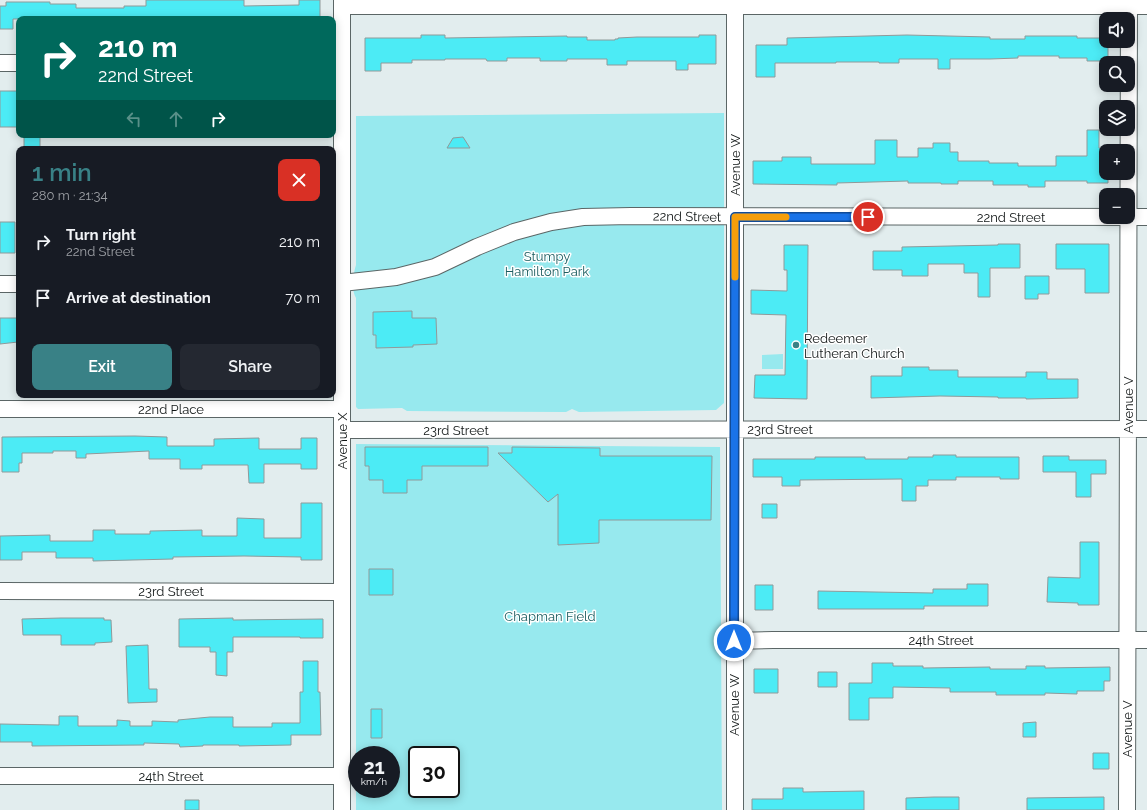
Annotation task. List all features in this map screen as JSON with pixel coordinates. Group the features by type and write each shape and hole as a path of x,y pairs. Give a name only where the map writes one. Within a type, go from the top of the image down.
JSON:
{"street":[{"path":"342,3 1129,3 1147,6"},
{"name":"Avenue X","path":"342,3 337,64 337,284 342,409 342,810"},
{"name":"Avenue W","path":"735,3 735,810"},
{"name":"Avenue V","path":"1128,188 1129,3"},
{"path":"0,63 16,63"},
{"name":"22nd Street","path":"337,284 396,277 435,267 477,247 514,232 551,222 583,217 1099,217"},
{"name":"22nd Street","path":"1135,217 1147,217"},
{"name":"Avenue V","path":"1128,224 1128,810"},
{"path":"0,284 16,284"},
{"name":"22nd Place","path":"0,409 342,409"},
{"name":"23rd Street","path":"342,430 1147,428"},
{"name":"23rd Street","path":"0,590 342,592"},
{"name":"24th Street","path":"734,641 1147,640"},
{"name":"24th Street","path":"0,776 342,776"}],"green space":[{"name":"Stumpy Hamilton Park","path":"724,113 724,403 716,410 579,412 572,409 566,412 407,411 402,408 358,409 356,407 356,298 353,291 353,282 356,265 356,116"},
{"path":"783,354 783,369 762,369 762,355"},
{"name":"Chapman Field","path":"356,444 720,447 722,810 356,810 356,798 400,798 400,746 356,746"}],"building":[{"path":"146,0 244,0 244,6 299,5 299,0 320,0 320,16 16,16 16,19 13,19 13,29 0,29 0,6 6,6 6,2 50,2 50,4 76,4 76,8 124,8 124,6 146,6"},
{"path":"421,35 445,35 445,38 567,36 587,37 587,40 615,40 618,38 637,37 699,37 699,35 716,35 716,64 688,64 688,70 676,70 676,61 627,61 627,65 607,65 607,59 540,61 540,58 507,58 507,61 487,61 486,59 445,59 412,60 412,63 381,63 381,71 365,71 365,38 421,38"},
{"path":"907,35 1025,39 1025,36 1077,36 1077,38 1099,38 1099,48 1108,48 1108,56 1099,56 1099,61 1087,61 1087,58 1059,58 1059,56 950,59 950,69 938,69 938,59 899,59 899,63 775,63 775,77 756,77 756,45 787,45 787,38"},
{"path":"0,91 16,91 16,127 0,127"},
{"path":"1087,130 1099,130 1099,180 1108,180 1108,183 1087,183 1087,181 1045,181 1045,187 1028,187 1028,185 993,185 993,181 958,181 958,184 908,183 908,181 837,183 837,185 753,184 753,161 782,161 782,157 811,157 811,164 875,164 875,140 897,140 897,157 918,157 918,148 933,148 933,143 950,143 950,152 958,152 958,161 1018,163 1018,166 1056,166 1056,156 1087,156"},
{"path":"463,137 470,148 447,148 453,138"},
{"path":"24,138 40,138 40,146 24,146"},
{"path":"0,222 15,222 15,253 0,253"},
{"path":"1020,244 1020,268 990,268 990,297 978,297 978,273 964,273 964,264 928,264 928,276 902,276 902,270 873,270 873,251 902,251 902,247"},
{"path":"1056,244 1109,244 1109,293 1085,293 1085,269 1056,269"},
{"name":"Redeemer Lutheran Church","path":"784,245 808,245 807,399 754,398 755,375 785,375 786,315 751,314 751,290 787,291 787,270 784,270"},
{"path":"1025,276 1049,276 1049,294 1038,294 1038,299 1025,299"},
{"path":"412,311 412,318 436,318 437,344 413,345 413,347 376,348 376,335 373,335 373,312"},
{"path":"0,318 16,318 16,342 0,344"},
{"path":"902,367 929,367 929,370 958,370 958,377 1026,377 1026,372 1047,372 1047,379 1078,379 1078,398 1026,399 940,396 871,398 871,376 902,376"},
{"path":"2,437 167,437 167,446 214,446 214,439 259,438 259,449 301,449 301,438 317,438 317,469 301,469 301,464 264,464 264,483 249,483 248,465 202,465 202,469 180,469 180,459 149,459 149,451 86,454 86,458 76,458 76,451 53,451 53,453 22,453 22,463 19,463 19,472 2,472"},
{"path":"365,447 488,447 488,466 422,466 422,480 407,480 407,493 383,493 383,480 369,480 369,466 365,466"},
{"path":"512,447 600,448 600,456 712,456 711,520 599,520 599,543 558,545 558,494 548,502 498,453 512,453"},
{"path":"933,455 956,455 956,457 1019,457 1019,479 1000,479 1000,477 956,477 956,480 928,480 928,486 916,486 916,501 902,501 902,479 800,480 800,486 782,486 782,477 753,477 753,459 865,457 865,459 908,459 908,457 933,457"},
{"path":"1043,456 1069,456 1069,460 1106,460 1106,474 1091,474 1091,497 1076,497 1076,472 1043,472"},
{"path":"301,503 322,503 322,560 301,560 301,557 244,556 173,557 173,559 93,561 93,558 56,558 56,552 22,552 22,560 0,560 0,536 50,535 50,541 93,541 93,530 115,530 115,534 150,534 150,531 202,530 202,536 237,536 237,518 264,519 264,538 301,538"},
{"path":"762,504 777,504 777,518 762,518"},
{"path":"1080,542 1099,542 1099,605 1078,605 1078,603 1047,602 1048,577 1080,578"},
{"path":"369,569 393,569 393,595 369,595"},
{"path":"967,584 988,584 988,606 924,606 924,609 818,609 818,591 933,593 933,589 967,589"},
{"path":"755,585 773,585 773,610 755,610"},
{"path":"104,618 104,620 111,620 112,642 95,643 95,645 61,645 61,635 23,635 22,619"},
{"path":"233,618 233,620 323,619 323,638 233,637 233,652 227,652 227,676 216,675 216,652 210,652 210,647 179,647 179,619"},
{"path":"148,645 149,689 157,689 157,702 128,703 126,646"},
{"path":"303,661 318,661 318,692 320,692 321,735 291,735 291,745 203,745 180,747 179,744 144,743 144,745 32,746 32,742 0,742 0,724 59,725 59,716 78,716 78,726 117,726 117,720 130,721 130,726 152,726 152,721 178,722 178,720 210,717 233,717 233,727 272,727 272,723 300,723 300,692 303,692"},
{"path":"872,663 893,663 893,666 923,666 923,668 990,667 990,669 1026,669 1026,666 1045,666 1045,668 1110,667 1110,681 1104,681 1104,691 1077,691 1077,694 1045,693 1045,695 996,695 996,692 950,692 950,688 893,687 893,698 869,698 869,720 849,720 849,683 872,683"},
{"path":"754,669 778,669 778,693 754,693"},
{"path":"818,672 837,672 837,687 818,687"},
{"path":"371,709 382,709 382,738 371,738"},
{"path":"1036,722 1036,737 1023,737 1023,723"},
{"path":"1093,753 1109,753 1109,769 1093,769"},
{"path":"783,788 803,788 803,792 864,791 864,810 752,810 752,799 783,799"},
{"path":"959,797 959,810 906,810 906,798"},
{"path":"1104,797 1104,810 1027,810 1027,798"},
{"path":"185,800 199,800 199,810 185,810"}],"slow traffic":[{"path":"735,277 735,217 786,217"}],"place":[{"name":"Redeemer Lutheran Church","path":"796,345"}],"route":[{"path":"734,641 735,217 868,217"}]}
